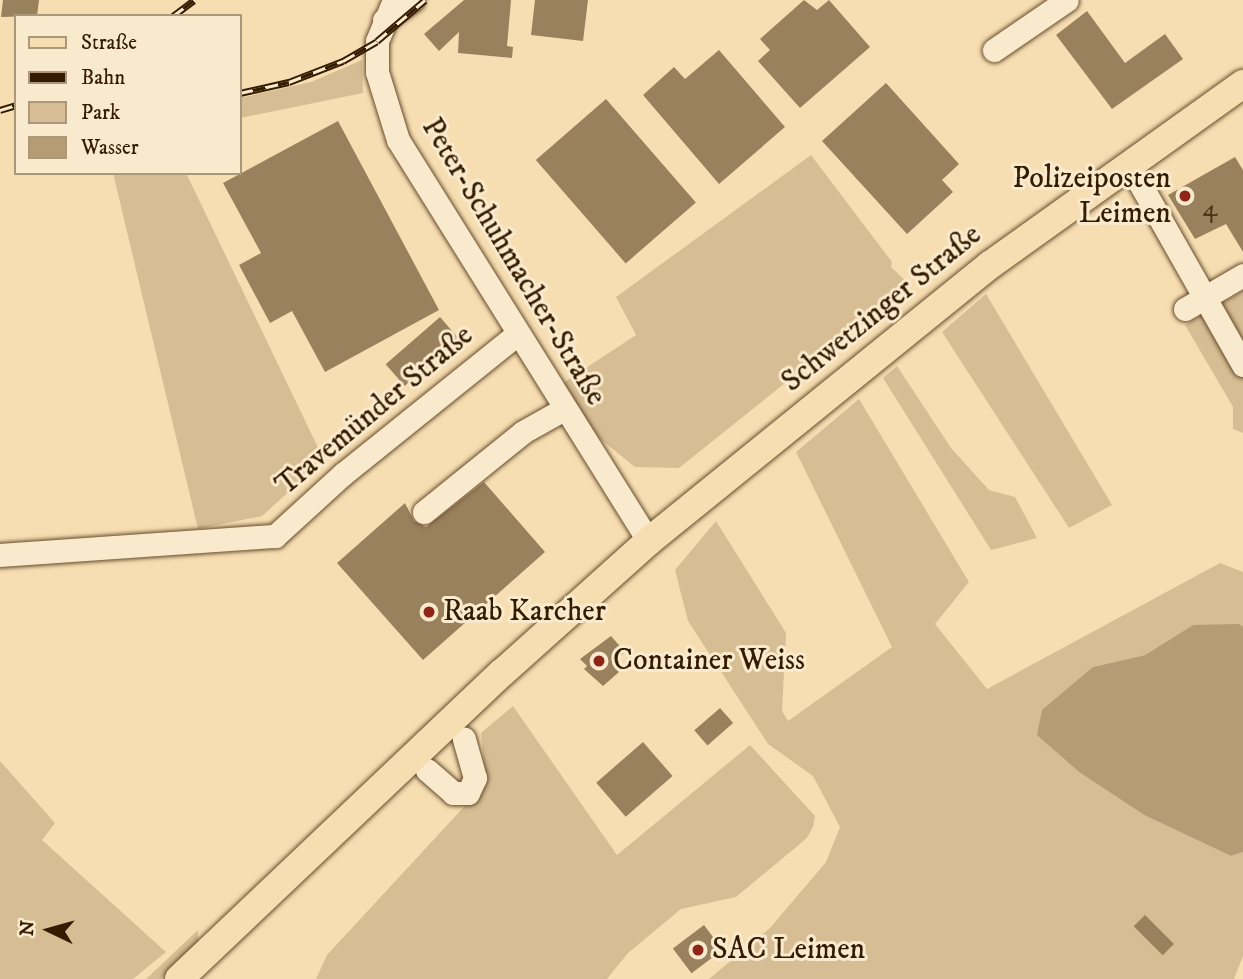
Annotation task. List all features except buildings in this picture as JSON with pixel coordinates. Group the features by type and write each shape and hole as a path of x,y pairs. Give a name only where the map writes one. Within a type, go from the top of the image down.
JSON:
{"main road":[{"name":"Schwetzinger Straße","path":"179,979 503,672 649,541 990,264 1243,84"}],"street":[{"path":"389,10 413,0"},
{"path":"994,50 1067,0"},
{"name":"Peter-Schuhmacher-Straße","path":"389,10 377,41 377,72 398,139 516,335 649,541"},
{"path":"1138,180 1243,365"},
{"path":"1185,309 1243,275"},
{"name":"Travemünder Straße","path":"0,555 275,536 343,474 516,335"},
{"path":"424,512 523,432 564,409"},
{"path":"427,770 453,793 468,793 475,778 464,739"}],"green space":[{"path":"362,60 363,93 242,118 242,98 311,82"},
{"path":"811,155 892,262 891,267 909,284 679,468 635,467 599,438 563,383 636,335 616,297"},
{"path":"113,175 187,175 324,460 262,516 198,529"},
{"path":"1243,291 1243,433 1233,429 1233,407 1185,325"},
{"path":"986,294 1112,505 1069,528 942,332"},
{"path":"897,366 951,448 989,490 1015,497 1037,538 991,550 883,378"},
{"path":"859,399 969,582 935,624 987,689 1220,563 1243,572 1243,627 1193,625 1145,655 1093,667 1037,734 1079,772 1144,815 1231,856 1243,852 1243,956 1234,979 709,979 770,928 826,862 840,827 813,776 768,744 688,621 675,570 716,521 786,633 782,711 788,721 892,647 796,452"},
{"path":"513,706 617,855 750,745 815,816 813,827 807,838 736,897 681,909 628,953 607,979 316,979 327,955 486,783 481,733"},
{"path":"0,761 55,823 42,840 166,952 133,979 0,979"},
{"path":"198,930 198,942 161,979 146,979"}],"water":[{"path":"1239,624 1243,627 1243,852 1231,856 1144,815 1079,772 1037,735 1042,710 1093,667 1145,655 1193,625"}],"railway":[{"path":"176,14 194,0"},
{"path":"242,93 289,82 343,61 377,41 425,0"},
{"path":"0,110 14,106"}],"place":[{"name":"Polizeiposten Leimen","path":"1185,196"},
{"name":"Raab Karcher","path":"429,612"},
{"name":"Container Weiss","path":"599,661"},
{"name":"SAC Leimen","path":"698,950"}]}
